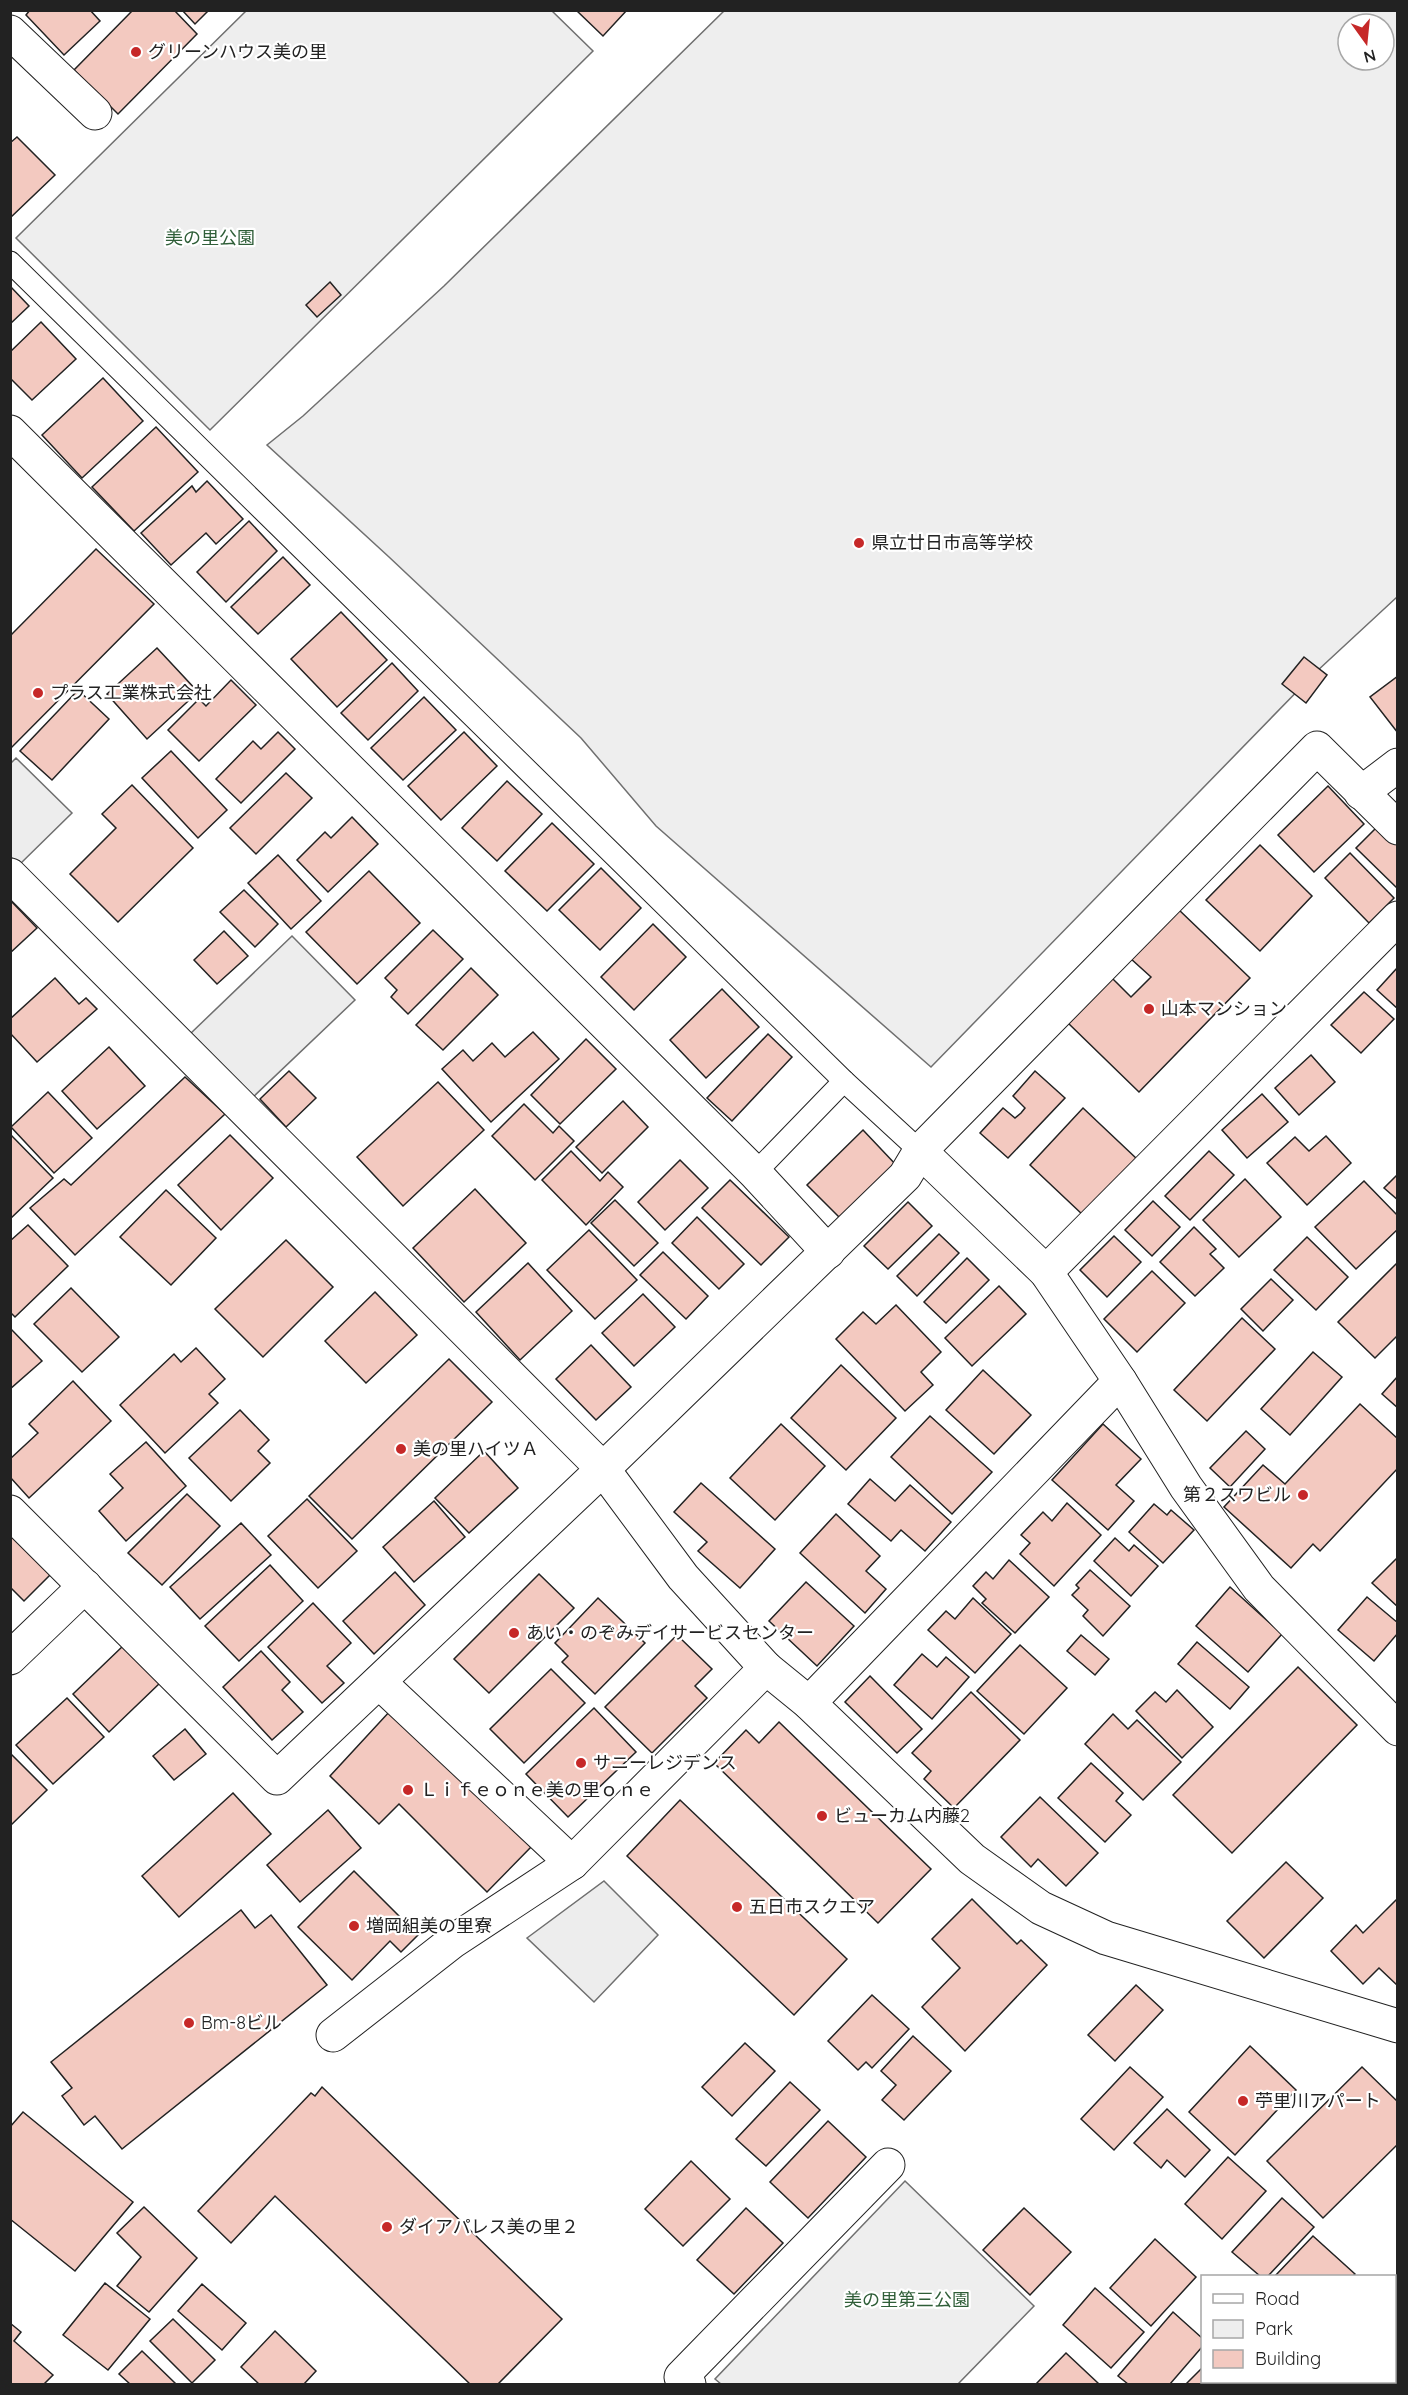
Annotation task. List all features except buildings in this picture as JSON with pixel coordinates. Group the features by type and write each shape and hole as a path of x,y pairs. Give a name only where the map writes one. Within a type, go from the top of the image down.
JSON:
{"street":[{"path":"10,32 95,113"},
{"path":"10,432 755,1173 828,1252"},
{"path":"10,1512 277,1778 603,1469 905,1176 920,1151 1317,748 1398,828"},
{"path":"1361,793 1398,765"},
{"path":"10,875 603,1469 684,1577 766,1668 808,1702 972,1859 1041,1908 1106,1938 1398,2026"},
{"path":"1046,1272 1398,918"},
{"path":"920,1151 1046,1272 1120,1381 1186,1487 1259,1588 1398,1730"},
{"path":"808,1702 1120,1381"},
{"path":"10,1658 85,1587"},
{"path":"333,2035 452,1942 572,1863 766,1668"},
{"path":"379,1682 572,1863"},
{"path":"689,2385 681,2377 888,2165"}],"lane":[{"path":"10,262 844,1082 920,1151"},
{"path":"755,1173 844,1082"}],"green space":[{"name":"美の里公園","path":"246,11 552,11 593,51 210,430 16,238"},
{"name":"県立廿日市高等学校","path":"724,11 1397,11 1397,597 1316,672 931,1067 656,826 581,738 267,445 303,416 444,286"},
{"name":"美の里第三公園","path":"905,2181 1034,2306 958,2384 721,2384 715,2379"}],"shaded area":[{"path":"16,758 72,813 19,865 11,857 10,764"},
{"path":"292,936 355,1000 252,1098 190,1034"},
{"path":"604,1881 658,1935 594,2002 527,1938"}],"place":[{"name":"グリーンハウス美の里","path":"136,52"},
{"name":"県立廿日市高等学校","path":"859,543"},
{"name":"プラス工業株式会社","path":"38,693"},
{"name":"山本マンション","path":"1149,1009"},
{"name":"美の里ハイツＡ","path":"401,1449"},
{"name":"第２スワビル","path":"1303,1495"},
{"name":"あい・のぞみデイサービスセンター","path":"514,1633"},
{"name":"サニーレジデンス","path":"581,1763"},
{"name":"Ｌｉｆｅｏｎｅ美の里ｏｎｅ","path":"408,1790"},
{"name":"ビューカム内藤2","path":"822,1816"},
{"name":"五日市スクエア","path":"737,1907"},
{"name":"増岡組美の里寮","path":"354,1926"},
{"name":"Bm-8ビル","path":"189,2023"},
{"name":"苧里川アパート","path":"1243,2101"},
{"name":"ダイアパレス美の里２","path":"387,2227"}]}
